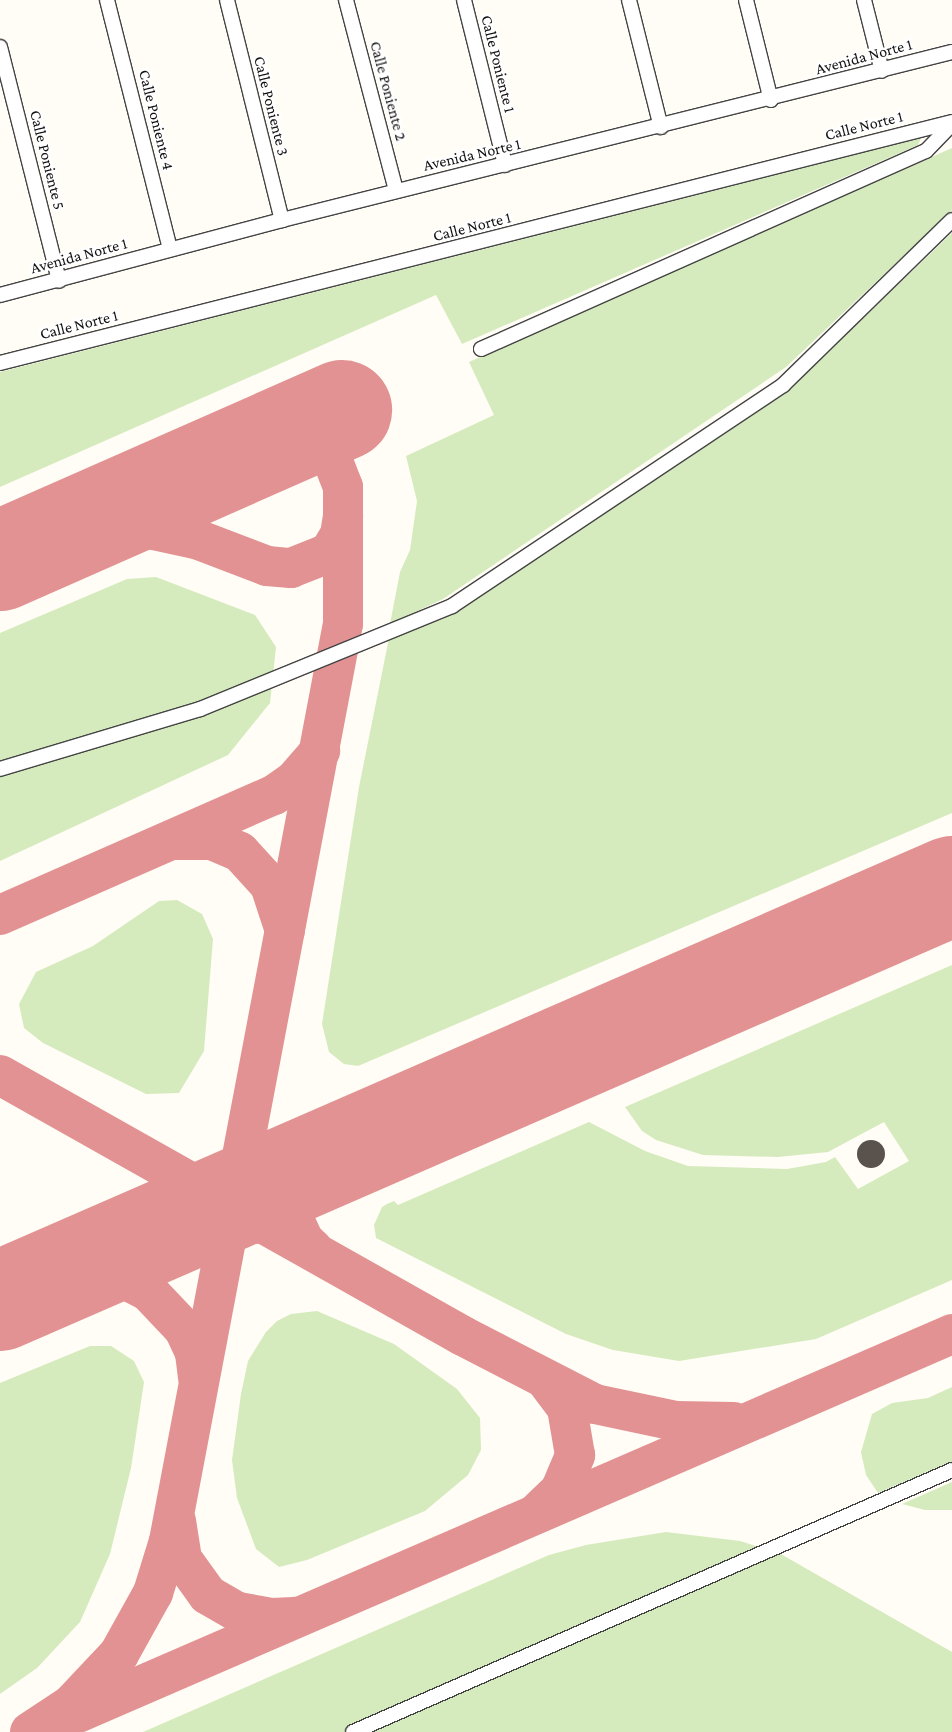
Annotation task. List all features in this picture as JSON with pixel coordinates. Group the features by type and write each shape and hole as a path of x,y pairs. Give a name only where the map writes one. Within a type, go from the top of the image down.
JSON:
{"street":[{"name":"Calle Poniente 4","path":"107,0 170,250"},
{"name":"Calle Poniente 3","path":"227,0 282,220"},
{"name":"Calle Poniente 2","path":"346,0 396,191"},
{"name":"Calle Poniente 1","path":"464,0 505,165"},
{"path":"630,0 661,127"},
{"path":"746,0 772,100"},
{"path":"864,0 882,71"},
{"name":"Calle Poniente 5","path":"0,47 59,281"},
{"name":"Avenida Norte 1","path":"0,295 59,281 282,220 772,100 952,52"},
{"path":"481,349 926,151 952,123"},
{"name":"Calle Norte 1","path":"0,363 952,123"},
{"path":"0,769 200,708 452,606 783,385 952,220"},
{"path":"353,1732 952,1470"}],"green space":[{"path":"921,138 918,145 462,344 436,295 0,487 0,372"},
{"path":"952,148 952,210 786,367 443,599 390,624 400,572 410,550 417,501 406,456 494,415 469,362"},
{"path":"952,233 952,813 358,1066 344,1064 329,1052 322,1024 359,787 389,638 443,619 783,389 831,349"},
{"path":"156,577 255,615 276,647 270,703 228,755 0,861 0,633 127,579"},
{"path":"177,900 202,914 213,939 204,1051 179,1093 146,1094 43,1043 24,1028 19,1004 36,972 93,946 159,901"},
{"path":"952,965 952,1280 816,1339 679,1361 613,1350 566,1334 376,1238 374,1225 382,1207 387,1204 394,1201 398,1205 589,1122 645,1151 688,1166 787,1169 826,1162 835,1157 858,1189 909,1161 884,1122 828,1152 778,1157 703,1155 656,1140 642,1131 625,1107"},
{"path":"317,1311 394,1344 457,1389 480,1418 481,1450 468,1475 425,1511 307,1560 279,1567 256,1549 237,1498 232,1460 241,1394 248,1361 266,1332 277,1321 291,1314"},
{"path":"90,1346 111,1346 134,1361 144,1382 131,1468 110,1554 80,1622 37,1668 0,1694 0,1383"},
{"path":"952,1387 952,1461 878,1493 866,1475 861,1452 872,1414 892,1403 928,1398"},
{"path":"952,1482 952,1510 925,1510 902,1504"},
{"path":"666,1532 740,1541 779,1553 952,1652 952,1732 143,1732 549,1555 586,1545"}],"building":[{"path":"871,1140 881,1144 885,1154 881,1164 871,1168 861,1164 857,1154 861,1144"}],"taxiway":[{"path":"30,1732 71,1705 119,1654 153,1593 169,1541 343,624 343,487 317,420"},
{"path":"41,543 88,528 135,526 199,540 267,566 291,568 329,553 340,535 343,515"},
{"path":"0,915 274,795 294,781 320,751"},
{"path":"175,840 212,840 240,852 270,885 285,931"},
{"path":"0,1075 463,1336 595,1404 676,1421 734,1422"},
{"path":"313,1249 304,1241 295,1222 296,1199 305,1179 333,1156"},
{"path":"214,1176 254,1178 316,1163"},
{"path":"107,1254 172,1227 208,1218 232,1218 257,1224"},
{"path":"44,1282 97,1275 124,1279 149,1292 184,1329 195,1353 198,1378"},
{"path":"73,1715 952,1334"},
{"path":"538,1512 560,1491 575,1455 567,1408 545,1379"},
{"path":"176,1521 182,1559 208,1595 238,1612 272,1618 294,1617"}],"runway":[{"path":"0,561 342,410"},
{"path":"0,1301 952,886"}]}
